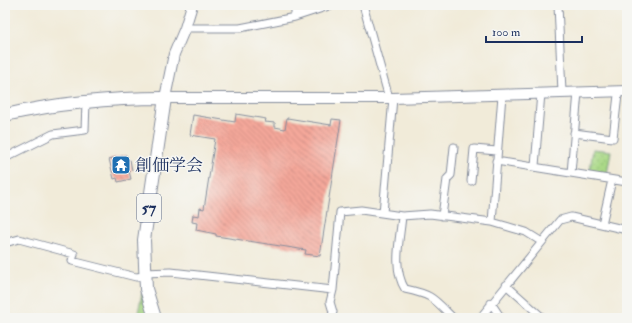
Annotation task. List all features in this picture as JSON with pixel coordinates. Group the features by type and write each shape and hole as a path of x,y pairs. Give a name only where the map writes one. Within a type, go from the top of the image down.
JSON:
{"main road":[{"path":"5,115 44,107 86,102 128,98 165,98"},
{"name":"57","path":"155,318 146,289 144,275 144,240 165,98"}],"street":[{"path":"192,5 185,28 174,54 165,98 391,98 562,92 622,93 613,138 574,133"},
{"path":"295,5 295,17"},
{"path":"185,28 240,28 295,17 332,5"},
{"path":"363,5 391,98 383,213"},
{"path":"558,5 562,92"},
{"path":"570,172 578,92"},
{"path":"535,166 542,93"},
{"path":"492,222 502,95"},
{"path":"5,158 53,134 85,130 86,102"},
{"path":"442,216 447,179 451,175 454,147"},
{"path":"471,181 474,149 497,151"},
{"path":"496,160 627,182"},
{"path":"602,224 612,180"},
{"path":"331,318 333,312 330,302 333,290 340,212 361,210 402,216 430,214 492,222 526,232 542,242"},
{"path":"402,216 398,268 400,282 405,289 426,294 434,298 453,318"},
{"path":"480,318 560,220 571,217 627,230"},
{"path":"5,243 19,239 74,254 72,261 136,277 171,272 333,290"},
{"path":"506,285 543,318"},
{"path":"491,303 501,318"}],"green space":[{"path":"593,149 611,151 607,174 590,171"},
{"path":"142,293 150,318 137,318"}],"building":[{"path":"236,114 266,119 265,122 275,123 275,127 285,129 287,118 331,125 332,119 341,120 320,256 305,254 306,250 216,236 216,234 196,230 197,223 192,222 193,215 199,216 200,208 204,209 215,139 190,135 193,115 235,122"},
{"name":"創価学会","path":"126,155 127,160 130,160 132,170 129,171 131,179 118,182 117,178 114,179 109,159"}],"place":[{"name":"創価学会","path":"121,165"}]}
